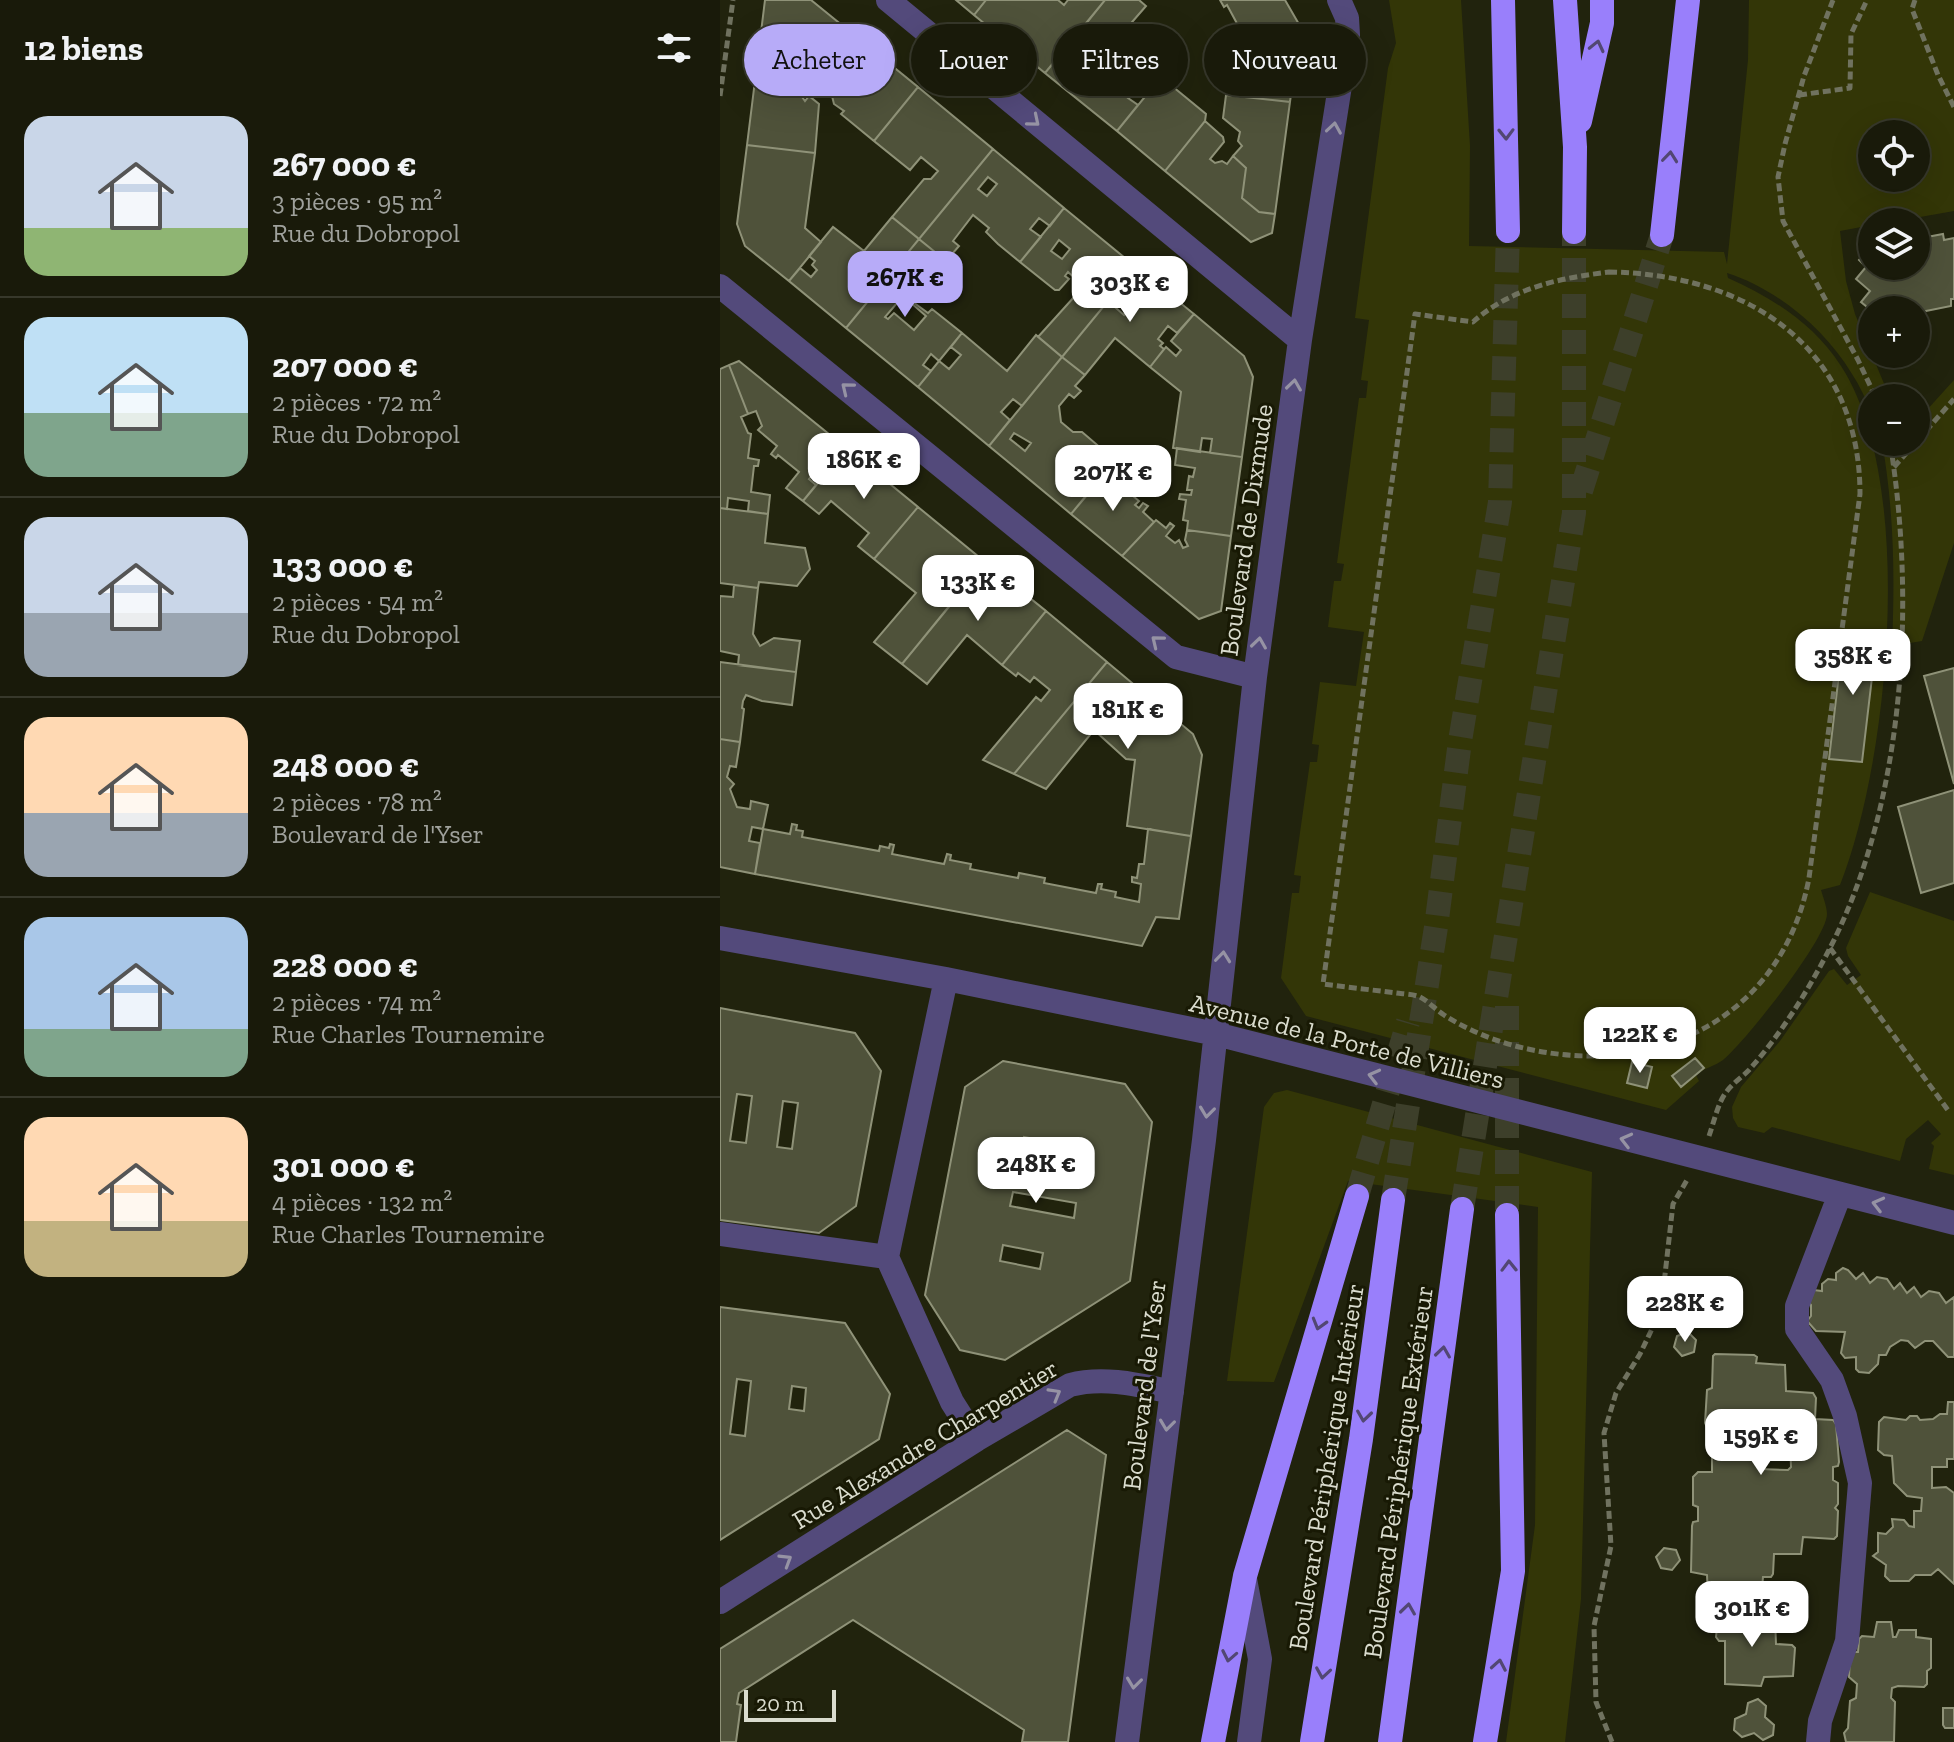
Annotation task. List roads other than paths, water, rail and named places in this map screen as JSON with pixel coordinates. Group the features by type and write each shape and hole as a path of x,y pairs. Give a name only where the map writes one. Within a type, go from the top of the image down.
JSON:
{"highway":[{"path":"1503,0 1508,231"},
{"path":"1565,0 1575,147 1574,232"},
{"path":"1575,147 1602,23 1602,0"},
{"path":"1662,235 1688,0"},
{"path":"1213,1742 1245,1576 1357,1196"},
{"name":"Boulevard Périphérique Intérieur","path":"1312,1742 1361,1439 1393,1200"},
{"name":"Boulevard Périphérique Extérieur","path":"1390,1742 1462,1209"},
{"path":"1485,1742 1513,1571 1507,1215"}],"street":[{"path":"888,0 1300,340"},
{"name":"Boulevard de Dixmude","path":"1216,1034 1255,677 1300,340 1348,35 1347,18 1339,0"},
{"path":"720,286 1176,657 1255,677"},
{"name":"Avenue de la Porte de Villiers","path":"720,938 946,979 1216,1034 1954,1223"},
{"path":"946,979 887,1257 952,1402 976,1440"},
{"name":"Boulevard de l'Yser","path":"1127,1742 1216,1034"},
{"path":"1818,1742 1820,1721 1847,1641 1860,1483 1845,1416 1832,1380 1797,1329 1797,1306 1840,1194"},
{"path":"720,1234 887,1257"},
{"name":"Rue Alexandre Charpentier","path":"720,1602 976,1440 1070,1385 1081,1382 1128,1382 1172,1392"},
{"path":"1245,1576 1260,1659 1249,1742"}],"tunnel":[{"path":"1393,1200 1436,927 1460,741 1500,502 1508,231"},
{"path":"1462,1209 1574,513 1574,232"},
{"path":"1581,491 1662,235"},
{"path":"1507,1006 1507,1215"},
{"path":"1357,1196 1408,1022"}]}
